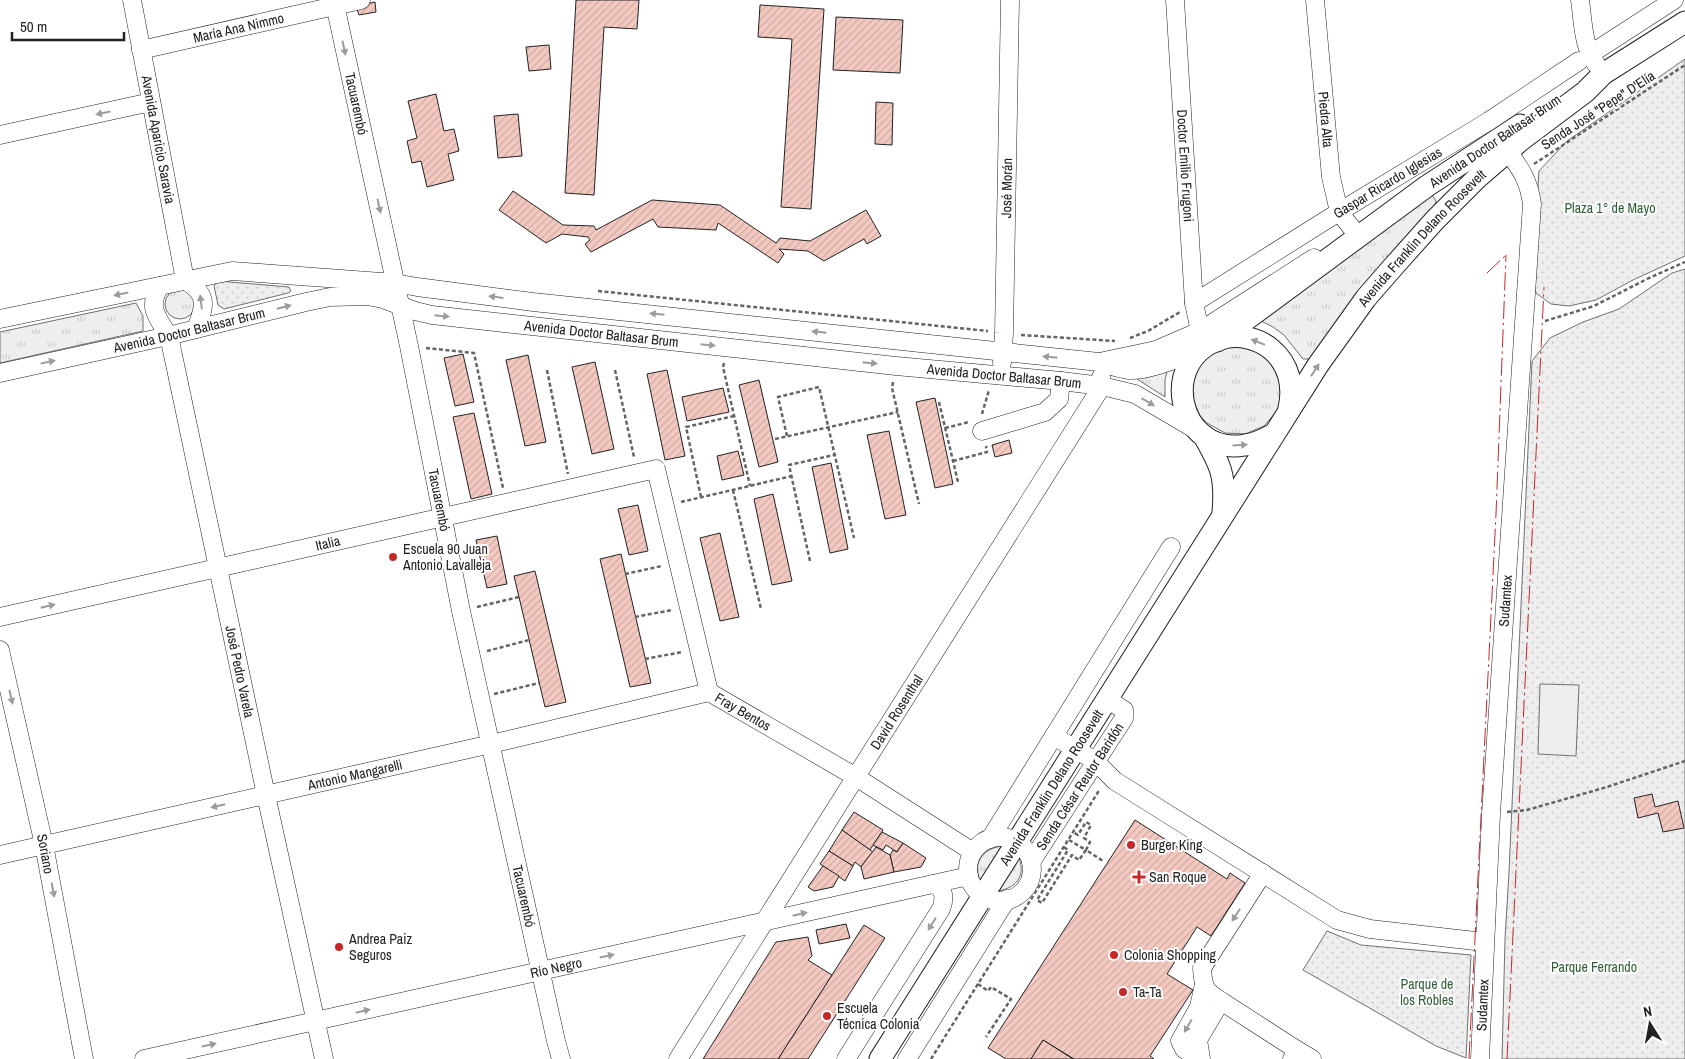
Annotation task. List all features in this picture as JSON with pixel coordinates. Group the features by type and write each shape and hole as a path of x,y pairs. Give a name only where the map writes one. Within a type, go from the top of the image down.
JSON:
{"main road":[{"path":"1604,74 1684,22"},
{"name":"Avenida Doctor Baltasar Brum","path":"1206,341 1498,137 1582,84 1604,74"},
{"name":"Avenida Franklin Delano Roosevelt","path":"880,1059 1075,749 1116,704 1146,637 1318,365 1366,298 1449,205 1498,137"},
{"path":"1427,186 1436,184 1444,188 1449,196 1449,205"},
{"path":"1274,434 1253,443 1234,446 1215,442 1202,434 1189,418 1181,395 1182,382 1192,359 1206,341 1229,337 1247,338 1265,344 1282,362 1290,379 1291,397 1289,411"},
{"name":"Avenida Franklin Delano Roosevelt","path":"1202,434 1218,461 1222,474 1225,493 1223,515"}],"street":[{"name":"Avenida Aparicio Saravia","path":"132,0 185,280"},
{"name":"María Ana Nimmo","path":"141,50 334,3 361,0"},
{"name":"José Morán","path":"1000,376 1004,333 1010,0"},
{"name":"Doctor Emilio Frugoni","path":"1175,0 1194,303 1206,341"},
{"name":"Piedra Alta","path":"1315,0 1331,177 1339,212 1355,232"},
{"path":"1580,0 1584,58 1604,74"},
{"name":"Gaspar Ricardo Iglesias","path":"1194,303 1339,212 1498,137 1584,58 1673,1"},
{"path":"1673,1 1684,22"},
{"name":"Tacuarembó","path":"334,3 409,346 444,516 461,611 561,1059"},
{"path":"0,135 151,102"},
{"name":"Sudamtex","path":"1480,1059 1491,814 1532,204 1530,189 1523,172 1498,137"},
{"name":"Avenida Doctor Baltasar Brum","path":"0,319 232,271 395,283 533,302 1099,362 1128,370 1138,369 1206,341 1355,232 1390,214"},
{"path":"185,280 196,287 201,294 203,302 202,312 196,329"},
{"name":"José Pedro Varela","path":"160,286 155,294 154,303 160,326 168,336 324,1059"},
{"name":"Avenida Doctor Baltasar Brum","path":"0,373 168,336 306,302 330,298 367,296 383,299 399,306 432,315 896,366 1102,386 1135,394 1202,434"},
{"path":"1099,362 1102,386"},
{"path":"981,425 1045,412 1059,399 1061,381"},
{"name":"David Rosenthal","path":"678,1059 1102,386"},
{"name":"Italia","path":"0,617 656,469"},
{"name":"Fray Bentos","path":"656,469 709,692 856,777 974,852"},
{"name":"Avenida Franklin Delano Roosevelt","path":"974,852 981,844 990,839 1168,551 1177,559 1183,559 1200,551"},
{"path":"1142,592 1166,606"},
{"path":"1123,623 1146,637"},
{"name":"Soriano","path":"0,650 44,845 84,1059"},
{"name":"Antonio Mangarelli","path":"0,855 266,796 709,692"},
{"name":"Senda César Reutor Baridón","path":"1031,862 1124,718 1116,704"},
{"path":"1054,736 1095,761 1115,781 1337,920 1370,929 1484,942"},
{"path":"974,852 969,861 969,876 983,896 998,900 1007,899 1019,894 1027,886 1031,875 1031,862 1026,850 1017,841 1001,837 990,839"},
{"path":"1263,874 1202,968 1204,984 1208,993 1300,1056"},
{"name":"Río Negro","path":"144,1059 969,876"},
{"path":"846,1059 944,903 943,891 938,885 933,884"},
{"path":"907,1059 1007,899"},
{"path":"1200,1059 1184,1049 1180,1042 1199,1007 1204,984"},
{"path":"1200,1059 1198,1040 1220,1001"},
{"path":"898,1030 918,1041"}],"path":[{"name":"Senda José \"Pepe\" D'Elía","path":"1523,172 1685,65"},
{"path":"1545,321 1594,306 1685,262"},
{"path":"589,290 1097,341 1122,341 1148,331 1194,303"},
{"path":"409,346 474,353 506,502"},
{"path":"727,347 723,367 750,486"},
{"path":"896,366 892,388 919,504"},
{"path":"547,370 571,488"},
{"path":"615,370 638,474"},
{"path":"981,425 990,388 1000,376"},
{"path":"787,436 778,397 819,387 854,538"},
{"path":"939,402 958,482"},
{"path":"776,439 898,412"},
{"path":"701,498 686,427 734,416"},
{"path":"810,561 789,465 834,455"},
{"path":"665,505 792,476"},
{"path":"734,490 761,609"},
{"path":"625,574 678,563"},
{"path":"461,611 519,597"},
{"path":"635,617 689,607"},
{"path":"471,656 530,640"},
{"path":"645,660 698,648"},
{"path":"481,698 539,683"},
{"path":"1491,814 1527,810 1607,787 1685,760"},
{"path":"931,1059 1100,789"},
{"path":"1064,847 1068,850 1037,900 1042,903 1072,855 1080,860 1090,842 1084,838 1091,826 1086,822 1078,835 1073,832"},
{"path":"1069,840 1103,861"},
{"path":"978,984 988,991 991,987 1011,999 986,1037"}],"green space":[{"name":"Plaza 1° de Mayo","path":"1685,59 1685,256 1633,280 1596,300 1569,306 1551,304 1536,293 1532,276 1539,171 1567,141"},
{"path":"1432,195 1436,201 1435,205 1310,359 1303,359 1284,335 1261,321"},
{"name":"Parque Ferrando","path":"1685,269 1685,1059 1502,1059 1505,939 1532,361 1550,338 1583,322 1619,309 1672,273"},
{"path":"218,281 289,287 291,291 224,309 218,305 214,286"},
{"path":"180,289 186,290 194,298 194,310 186,318 180,319 174,318 166,310 165,304 166,298 174,290"},
{"path":"136,303 143,316 143,331 0,363 0,332"},
{"path":"1229,345 1259,349 1279,372 1281,402 1277,411 1264,426 1245,434 1225,433 1207,423 1200,416 1192,397 1193,377 1203,359"},
{"path":"1168,367 1165,380 1165,397 1137,379"},
{"path":"1540,684 1579,685 1576,756 1538,754"},
{"path":"1004,846 981,882 978,869 981,857 991,849"},
{"path":"1019,858 1021,870 1018,880 1010,887 998,891"},
{"name":"Parque de los Robles","path":"1327,931 1361,945 1471,955 1466,1058 1436,1046 1303,970"}],"building":[{"path":"576,0 639,0 637,29 604,27 594,195 565,193"},
{"path":"375,2 376,12 359,15 356,6"},
{"path":"760,5 824,9 811,209 781,207 792,39 758,37"},
{"path":"836,17 903,20 900,73 833,70"},
{"path":"549,45 551,69 529,71 526,47"},
{"path":"436,94 444,131 454,129 459,151 448,154 454,180 427,187 421,161 412,163 407,141 417,138 408,101"},
{"path":"876,102 893,103 892,145 875,144"},
{"path":"518,114 522,156 498,158 494,116"},
{"path":"513,191 563,225 594,226 596,230 652,200 720,205 776,243 780,238 810,241 866,210 881,236 867,244 864,239 824,261 808,251 779,249 784,254 778,263 718,223 716,230 658,227 653,219 591,252 585,244 590,240 588,237 562,234 546,243 499,210"},
{"path":"463,354 474,402 455,406 444,358"},
{"path":"528,355 546,442 525,446 506,360"},
{"path":"595,362 614,449 592,454 572,367"},
{"path":"667,370 685,456 665,460 647,374"},
{"path":"759,380 778,462 759,467 739,385"},
{"path":"723,388 729,412 687,421 682,397"},
{"path":"935,398 953,484 935,488 916,402"},
{"path":"474,413 492,494 471,499 453,417"},
{"path":"889,431 906,515 885,519 867,435"},
{"path":"1009,440 1012,453 995,457 992,445"},
{"path":"738,451 744,475 722,480 717,456"},
{"path":"831,463 848,549 830,553 812,467"},
{"path":"773,494 792,581 772,585 754,499"},
{"path":"638,505 648,551 629,555 618,509"},
{"path":"720,533 739,617 720,621 700,538"},
{"path":"497,536 507,584 487,588 476,540"},
{"path":"621,554 651,683 630,687 600,559"},
{"path":"535,571 566,702 545,707 514,576"},
{"path":"1652,794 1655,807 1678,801 1684,828 1663,832 1658,813 1638,818 1634,798"},
{"path":"854,812 883,830 870,850 842,830"},
{"name":"Colonia Shopping","path":"1135,820 1227,879 1230,873 1245,883 1211,936 1197,927 1167,974 1193,990 1150,1056 1154,1059 1074,1059 1043,1040 1031,1059 1006,1059 988,1048"},
{"path":"842,830 873,852 861,867 855,862 853,866 829,851"},
{"path":"882,832 903,843 897,852 886,845 883,850 873,845"},
{"path":"903,843 926,858 921,867 894,872 890,855 893,850 897,852"},
{"path":"876,847 890,855 894,872 864,879 861,867"},
{"path":"829,851 853,866 845,881 820,864"},
{"path":"823,866 839,876 833,887 814,891 808,887"},
{"path":"846,924 850,938 819,944 816,930"},
{"path":"864,925 885,938 808,1059 778,1059"},
{"path":"808,937 812,956 808,960 832,975 778,1059 703,1059 776,942"},
{"path":"1043,1040 1073,1059 1031,1059"}],"power":[{"path":"1469,1059 1496,514 1506,255"},
{"path":"1487,273 1505,256"},
{"path":"1507,1059 1544,287"}],"place":[{"name":"Escuela 90 Juan Antonio Lavalleja","path":"393,557"},
{"name":"Burger King","path":"1131,845"},
{"name":"San Roque","path":"1139,877"},
{"name":"Andrea Paiz Seguros","path":"339,947"},
{"name":"Colonia Shopping","path":"1114,955"},
{"name":"Ta-Ta","path":"1123,992"},
{"name":"Escuela Técnica Colonia","path":"827,1016"}]}
